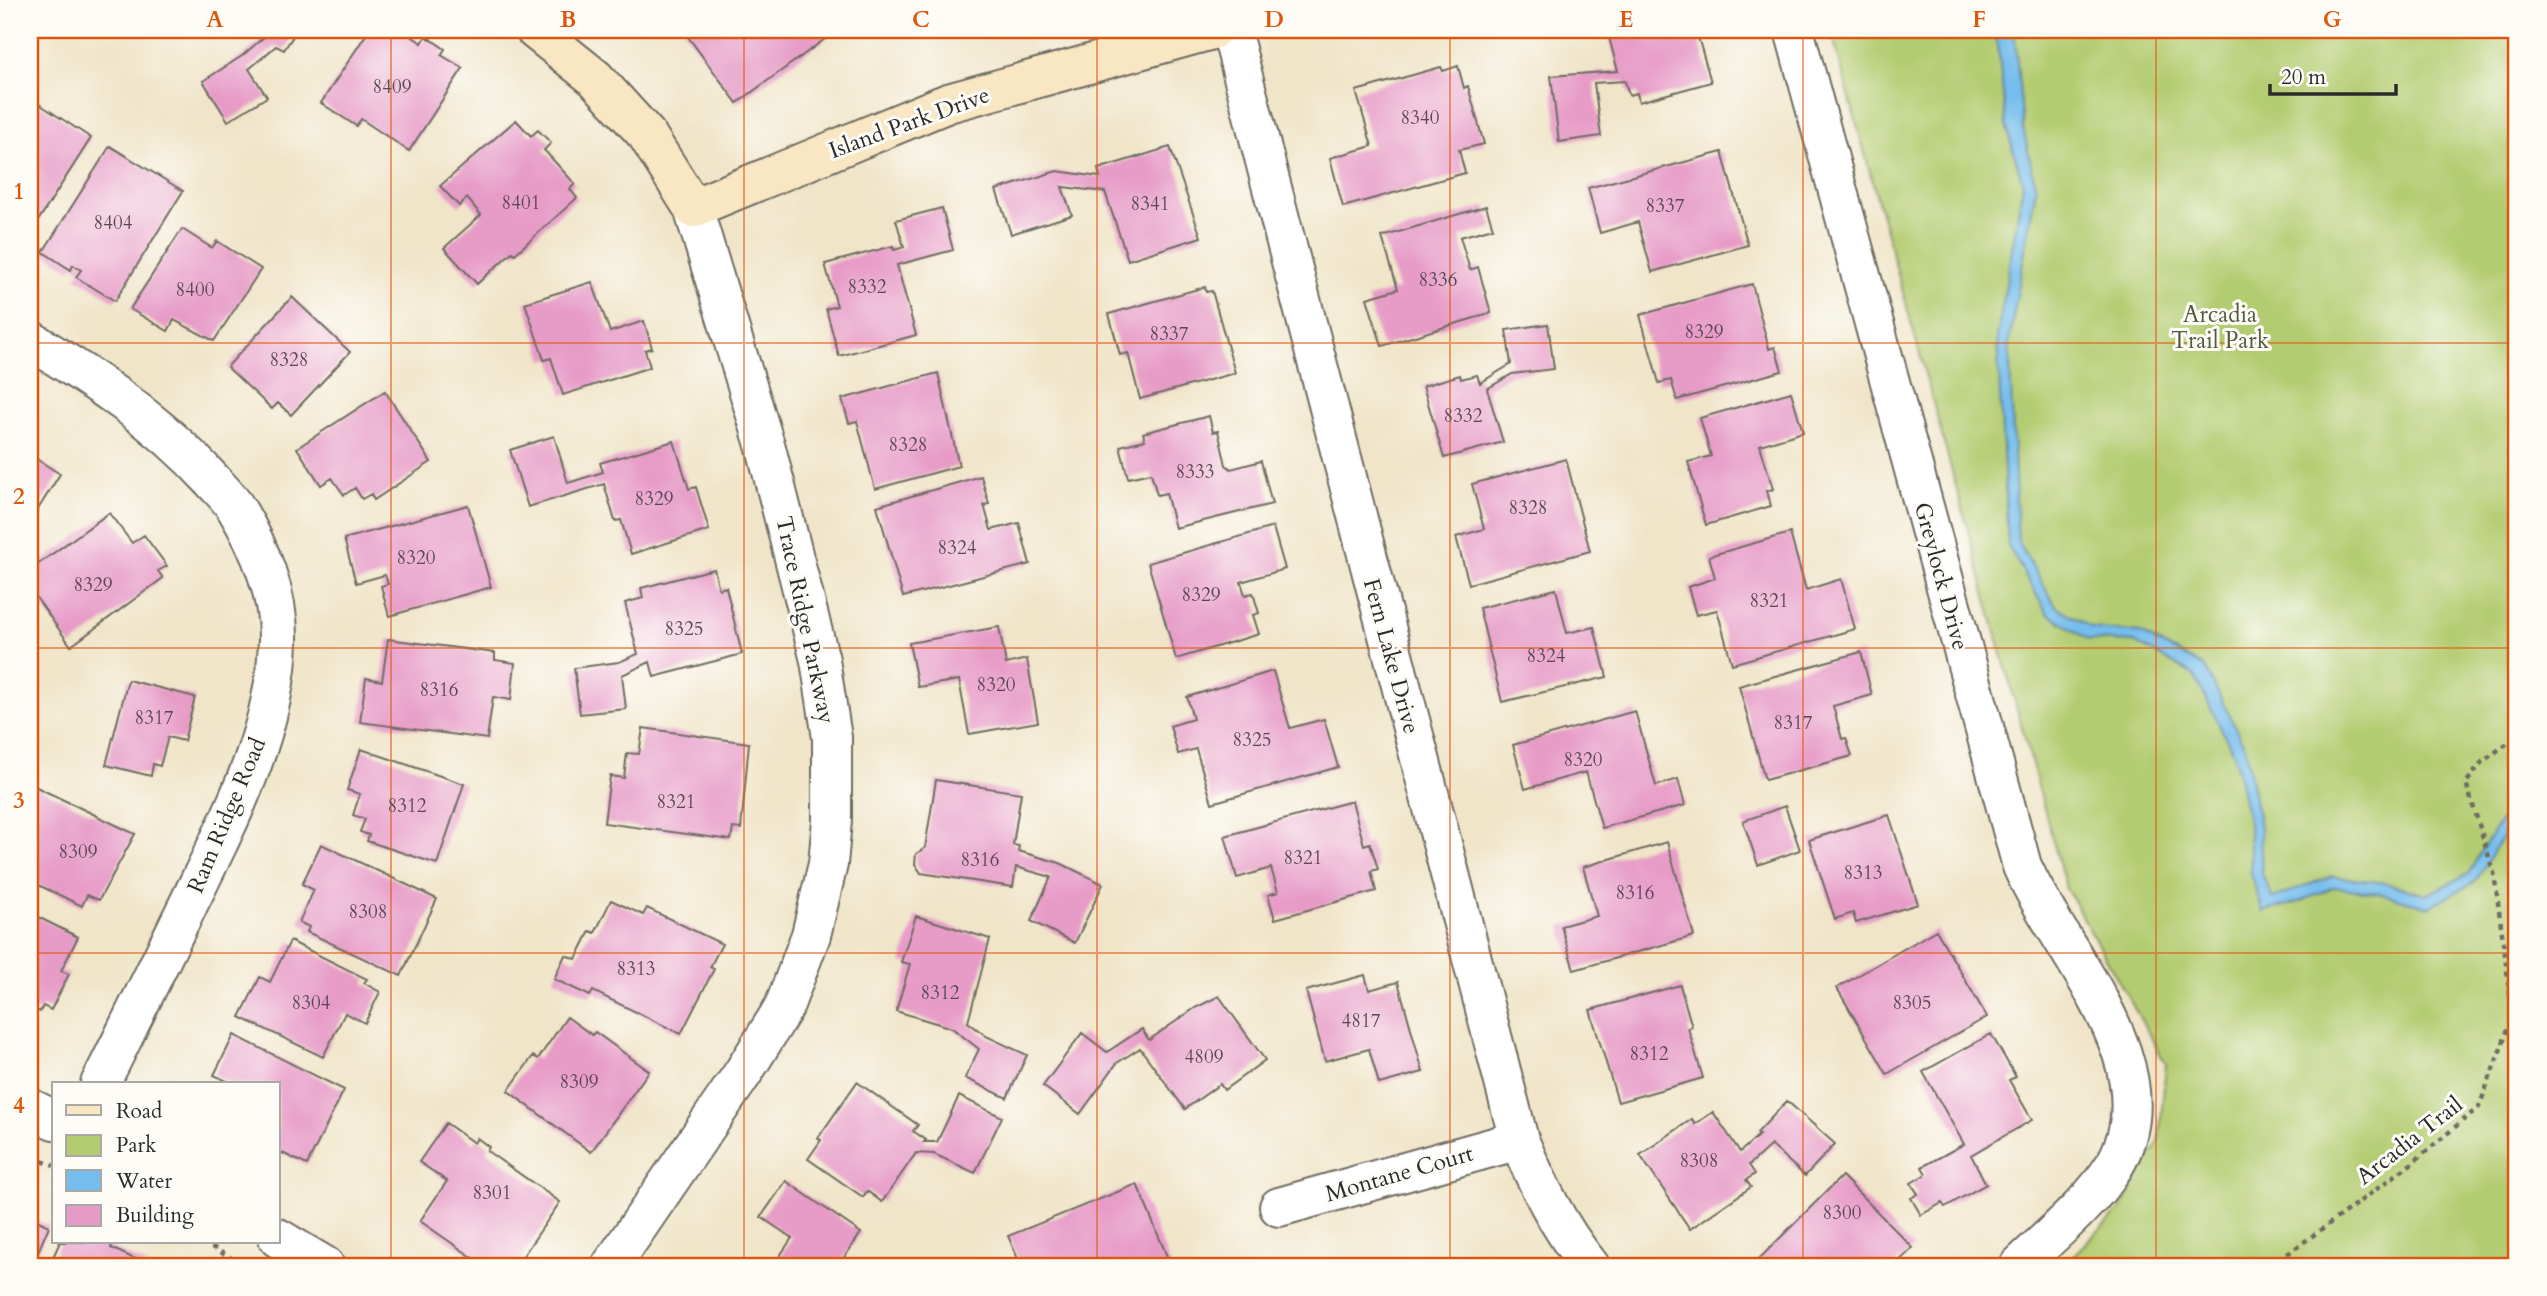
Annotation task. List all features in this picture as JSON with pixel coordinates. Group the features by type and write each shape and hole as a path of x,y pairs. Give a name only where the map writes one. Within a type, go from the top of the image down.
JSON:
{"street":[{"name":"Trace Ridge Parkway","path":"535,30 595,78 647,135 693,208 766,449 820,660 832,738 832,820 828,864 811,935 784,1007 743,1073 611,1266"},
{"name":"Island Park Drive","path":"693,208 948,103 1212,30"},
{"name":"Fern Lake Drive","path":"1231,30 1519,1140 1540,1189 1565,1233 1590,1266"},
{"name":"Greylock Drive","path":"1794,30 2022,866 2035,896 2117,1038 2128,1072 2133,1104 2127,1137 2113,1166 2091,1195 2019,1266"},
{"name":"Ram Ridge Road","path":"30,340 108,389 197,464 236,508 258,552 275,599 278,639 273,692 256,754 205,869 101,1082"},
{"path":"30,1108 52,1119"},
{"name":"Montane Court","path":"1279,1207 1519,1140"},
{"path":"280,1239 325,1266"}],"path":[{"name":"Arcadia Trail","path":"2271,1266 2411,1164 2479,1107 2515,1017 2494,873 2466,783 2482,762 2517,736"},
{"path":"207,1244 246,1266"}],"green space":[{"name":"Arcadia Trail Park","path":"1831,30 2517,30 2517,1266 2062,1266 2121,1209 2159,1141 2166,1064 2066,888"}],"water":[{"path":"1993,30 2014,30 2023,127 2036,188 2009,341 2018,542 2056,606 2092,628 2140,633 2205,667 2246,749 2260,827 2262,874 2273,898 2332,876 2386,883 2426,895 2468,874 2500,820 2517,818 2517,826 2508,827 2475,882 2429,907 2378,893 2333,887 2302,901 2263,912 2251,874 2249,824 2234,754 2194,675 2134,642 2089,640 2047,613 2008,546 1997,337 2023,184 2006,125 1998,45"}],"building":[{"path":"252,30 297,30 284,50 276,46 249,69 267,97 228,121 203,81 242,56 264,37"},
{"path":"369,30 402,30 422,43 426,36 445,49 441,55 463,68 409,151 361,119 356,126 321,103"},
{"path":"683,30 818,30 825,39 737,103"},
{"path":"1607,30 1696,30 1711,82 1639,102 1637,93 1629,95 1625,81 1594,83 1601,136 1559,142 1551,76 1618,71"},
{"path":"1458,66 1464,88 1468,86 1484,144 1459,150 1465,173 1343,207 1330,158 1372,146 1356,91 1441,67 1443,71"},
{"path":"30,98 91,138 36,224 30,220"},
{"path":"516,120 531,136 538,130 551,143 544,150 575,184 570,189 577,198 477,284 444,248 481,215 467,198 459,206 440,186"},
{"path":"110,146 183,191 115,301 76,277 81,270 73,265 71,270 43,252"},
{"path":"1170,147 1201,237 1128,260 1105,192 1062,187 1072,215 1011,234 996,190 1057,171 1100,177 1098,169"},
{"path":"1722,152 1748,245 1652,272 1638,222 1600,233 1588,188"},
{"path":"1486,206 1493,228 1460,237 1470,270 1478,267 1491,313 1382,346 1367,298 1398,289 1382,237"},
{"path":"942,208 953,250 897,265 916,335 839,356 826,309 837,306 825,264 893,246 894,250 904,247 896,220"},
{"path":"182,229 212,248 217,241 261,269 214,341 174,320 168,331 130,309"},
{"path":"592,282 610,332 644,321 652,348 645,350 650,367 563,395 551,358 544,360 525,303"},
{"path":"1752,284 1769,349 1775,347 1782,371 1677,400 1671,380 1659,383 1640,315"},
{"path":"1205,287 1206,292 1212,291 1235,373 1140,399 1128,353 1120,355 1109,314"},
{"path":"292,297 350,352 291,415 278,403 272,409 227,367"},
{"path":"1548,324 1554,369 1512,374 1487,389 1503,442 1444,458 1423,386 1460,375 1461,379 1477,375 1480,383 1511,364 1506,330"},
{"path":"938,373 959,466 875,489 857,421 849,423 842,399"},
{"path":"385,391 431,462 374,500 371,494 362,499 355,488 344,495 332,478 321,485 297,448"},
{"path":"1791,392 1803,432 1760,445 1773,489 1767,491 1771,506 1706,525 1688,462 1711,456 1700,418"},
{"path":"1209,416 1213,432 1218,431 1226,465 1231,469 1261,461 1272,504 1175,528 1166,493 1157,495 1151,473 1128,478 1120,446 1145,440 1143,433"},
{"path":"554,436 568,483 603,472 600,463 674,441 689,489 696,487 709,530 631,554 621,520 615,521 604,484 528,507 510,450"},
{"path":"30,455 60,474 30,522"},
{"path":"1566,459 1590,551 1469,584 1456,537 1484,529 1472,484"},
{"path":"981,476 989,504 984,505 991,530 1019,523 1030,564 903,597 877,506"},
{"path":"468,505 491,587 389,616 381,586 388,584 385,575 356,583 344,539"},
{"path":"109,513 132,543 144,535 167,566 158,571 163,578 71,646 30,589 30,570"},
{"path":"1273,527 1285,569 1241,582 1245,595 1253,593 1259,613 1253,615 1259,634 1176,659 1148,563"},
{"path":"1790,533 1806,590 1841,579 1855,629 1732,664 1717,610 1696,615 1688,587 1715,578 1709,556"},
{"path":"714,569 719,589 726,587 742,654 654,677 650,662 622,675 626,709 580,714 574,668 619,662 638,654 625,603 643,598 641,588"},
{"path":"1556,589 1567,633 1594,627 1607,677 1502,702 1479,608"},
{"path":"999,627 1006,664 1027,659 1038,722 969,734 959,680 918,687 909,643"},
{"path":"388,639 495,653 495,660 515,663 511,700 493,697 487,739 360,722 366,678 382,681"},
{"path":"1861,652 1872,695 1833,706 1842,739 1846,738 1852,756 1765,780 1739,686"},
{"path":"1273,671 1290,728 1324,719 1338,767 1212,803 1196,749 1178,754 1170,726 1193,719 1187,697"},
{"path":"128,680 195,697 184,741 168,737 160,766 153,764 151,776 106,765"},
{"path":"1635,711 1656,786 1678,779 1685,805 1602,828 1586,772 1525,789 1513,745"},
{"path":"643,728 749,743 741,829 733,828 731,840 604,823 610,776 624,778 627,753 639,754"},
{"path":"361,749 464,784 437,864 367,841 369,835 360,832 365,819 353,815 360,794 347,790"},
{"path":"936,780 1021,793 1013,845 1019,846 1018,851 1060,863 1103,884 1075,943 1031,921 1051,877 1016,867 1013,887 921,873 915,864 916,854 925,848"},
{"path":"30,784 135,834 99,900 87,895 82,906 30,881"},
{"path":"1352,801 1364,845 1370,843 1378,869 1371,871 1376,891 1275,919 1268,895 1278,892 1271,868 1237,878 1225,836"},
{"path":"1785,806 1800,850 1758,865 1743,821"},
{"path":"1889,815 1918,904 1856,923 1853,913 1835,919 1809,840"},
{"path":"1667,842 1694,936 1574,970 1561,926 1597,916 1583,867"},
{"path":"321,844 437,899 401,976 307,932 309,927 299,922 314,890 302,884"},
{"path":"611,900 643,915 647,908 722,944 710,967 714,969 681,1034 593,991 590,996 554,979 565,955 576,959 590,931 595,933"},
{"path":"30,913 78,937 61,971 69,974 51,1010 43,1006 40,1012 30,1007"},
{"path":"916,916 990,939 968,1022 986,1036 1027,1055 1007,1098 965,1078 979,1049 952,1028 896,1011 910,964 901,962"},
{"path":"1936,930 1987,1017 1887,1074 1837,988"},
{"path":"290,941 367,979 364,983 380,992 365,1023 345,1013 323,1057 240,1017 260,977 270,982"},
{"path":"1365,975 1369,990 1398,982 1423,1072 1379,1084 1369,1049 1325,1061 1306,991"},
{"path":"1680,985 1692,1027 1688,1028 1703,1078 1618,1102 1590,1010"},
{"path":"1219,996 1265,1060 1224,1090 1220,1084 1185,1109 1140,1048 1117,1063 1080,1114 1043,1086 1082,1033 1107,1052 1142,1029 1149,1040 1195,1008"},
{"path":"567,1017 592,1035 595,1032 649,1071 591,1152 508,1091 533,1056 538,1059"},
{"path":"1991,1034 2016,1077 2009,1080 2032,1120 1971,1155 1986,1184 1945,1207 1942,1203 1921,1215 1911,1198 1918,1194 1911,1183 1926,1174 1922,1167 1964,1144 1923,1072"},
{"path":"234,1035 344,1090 307,1165 280,1152 280,1082 229,1082 214,1075"},
{"path":"857,1082 918,1125 913,1131 926,1140 924,1142 937,1142 959,1096 1002,1117 975,1173 934,1154 916,1153 882,1202 867,1191 863,1197 808,1159 821,1140 818,1138"},
{"path":"1787,1101 1835,1144 1805,1176 1771,1145 1749,1165 1755,1174 1746,1180 1751,1187 1690,1229 1640,1155 1692,1119 1695,1124 1713,1112 1740,1152 1759,1135 1757,1133"},
{"path":"446,1123 474,1143 477,1138 489,1147 487,1151 560,1202 516,1266 485,1266 420,1221 447,1181 419,1162"},
{"path":"1842,1176 1913,1248 1894,1266 1752,1266"},
{"path":"786,1181 861,1233 843,1259 852,1266 773,1266 792,1238 761,1217"},
{"path":"1137,1184 1171,1266 1021,1266 1008,1236"},
{"path":"30,1217 49,1226 32,1266 30,1266"},
{"path":"59,1244 113,1244 111,1248 150,1266 49,1266"}]}
